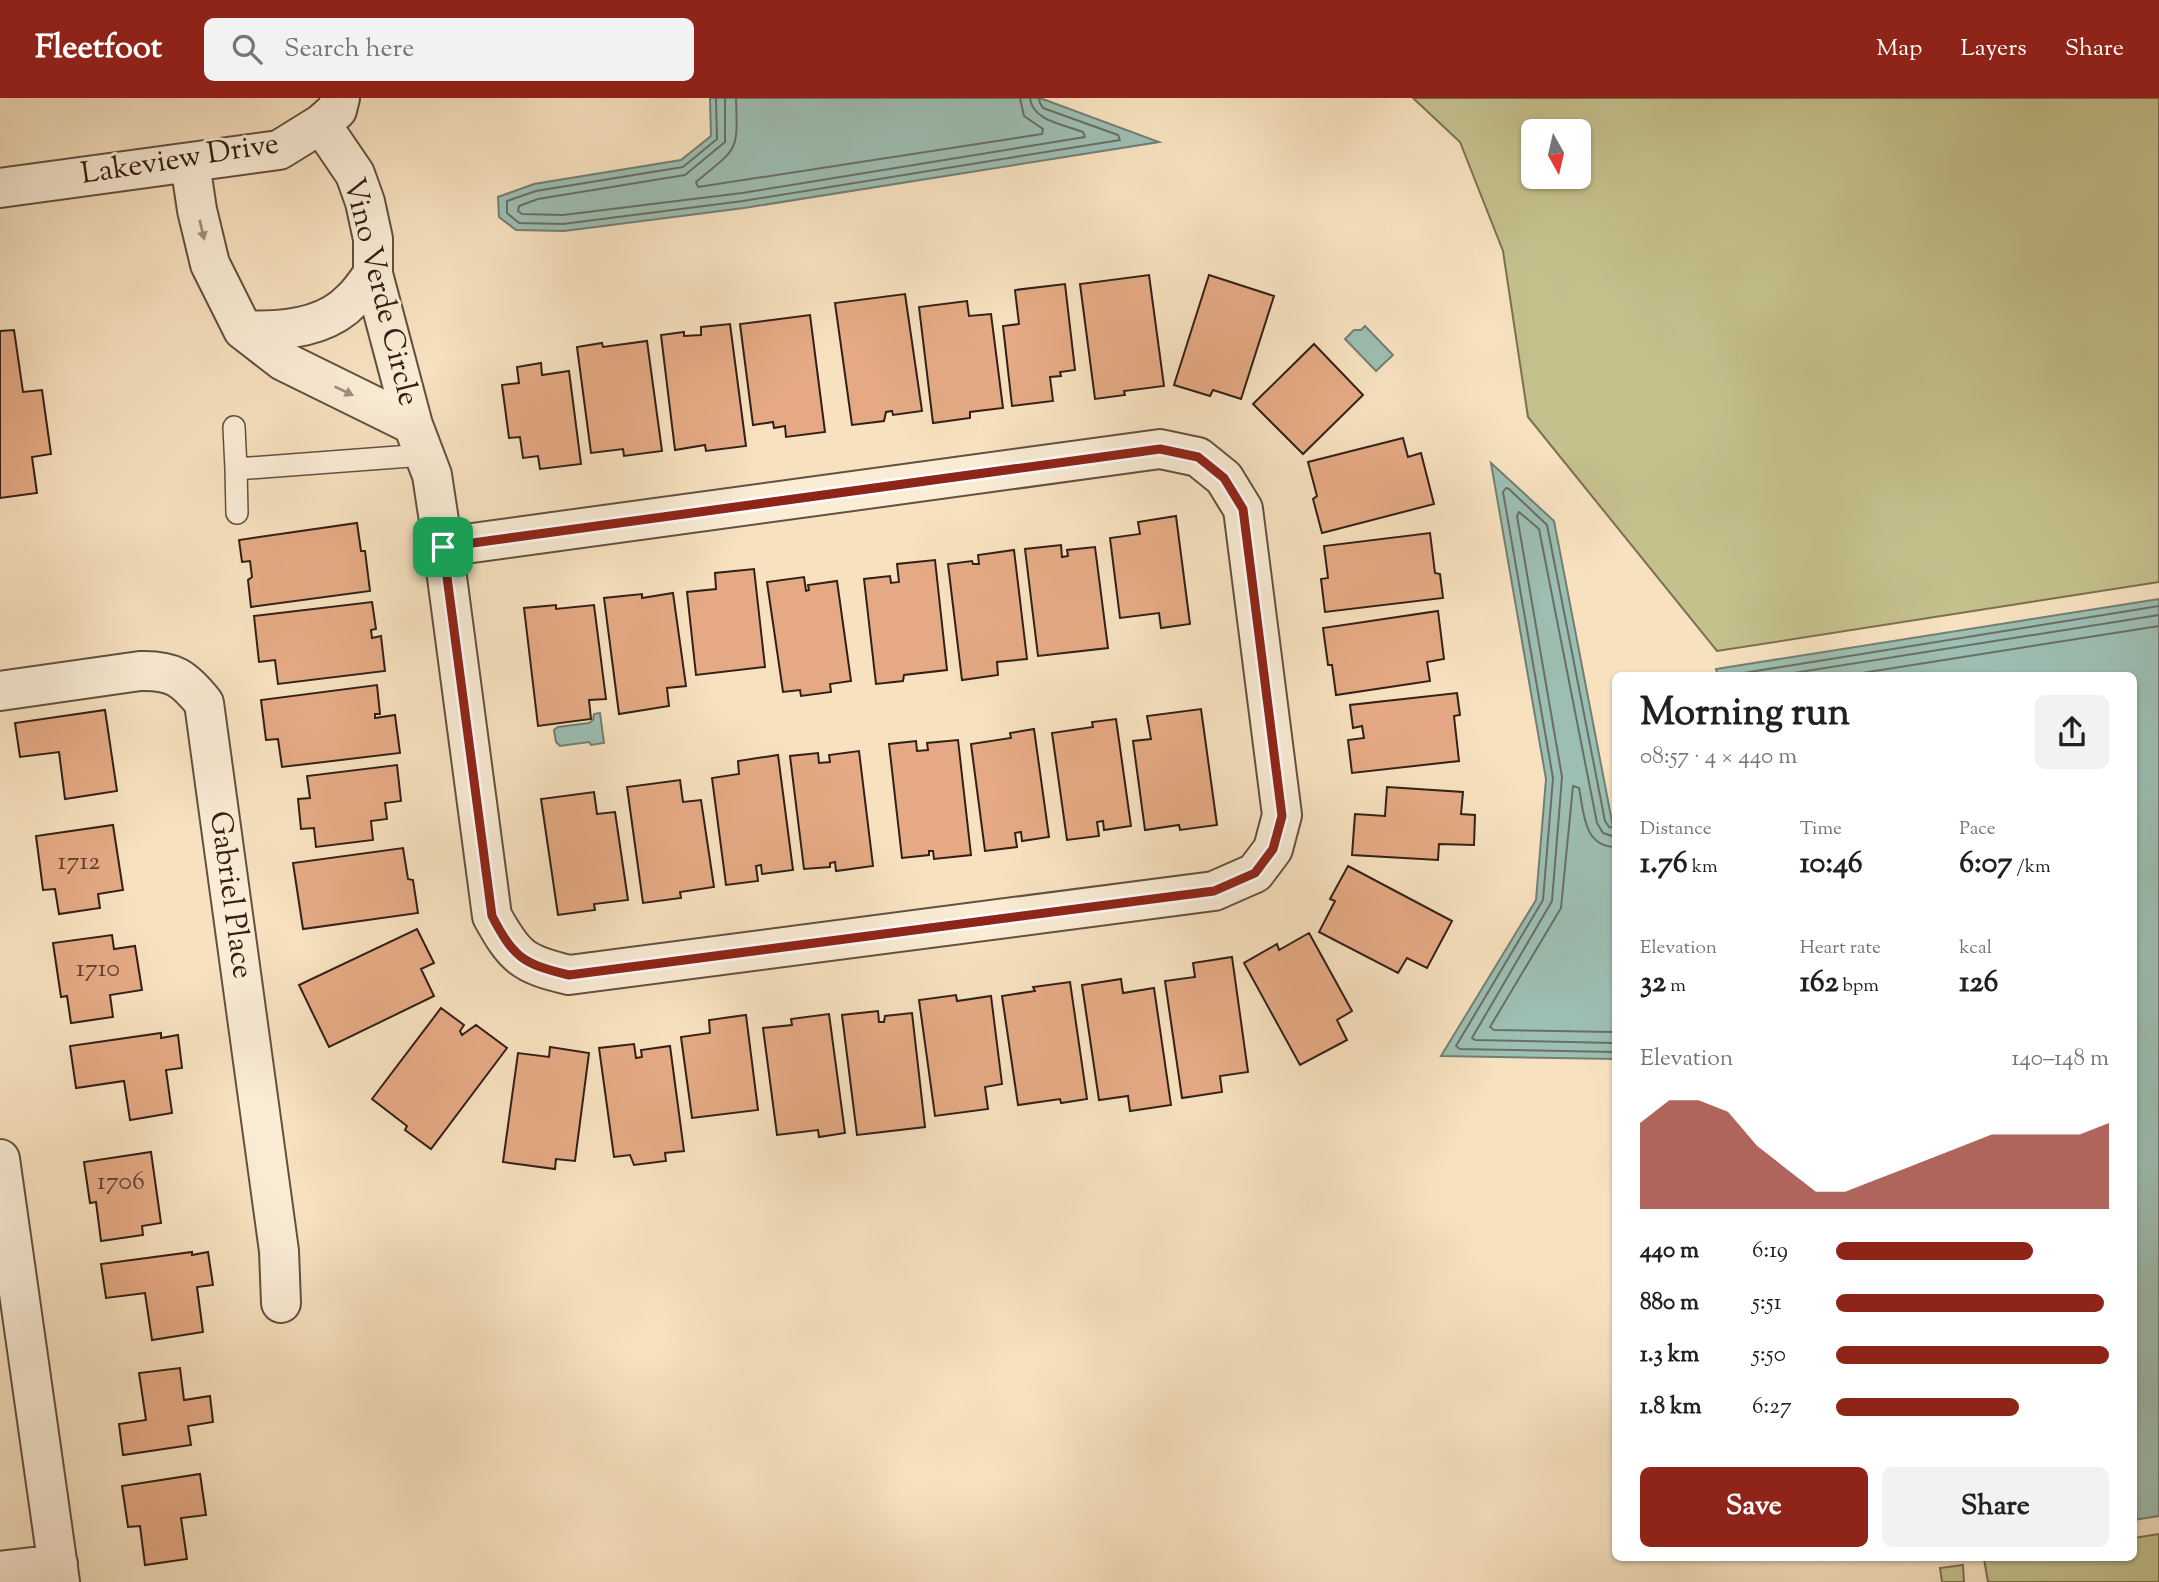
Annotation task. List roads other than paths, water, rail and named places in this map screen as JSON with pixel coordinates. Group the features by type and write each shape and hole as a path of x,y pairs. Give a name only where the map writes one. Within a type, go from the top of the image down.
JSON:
{"street":[{"name":"Lakeview Drive","path":"0,188 279,150 331,111"},
{"name":"Vino Verde Circle","path":"331,111 355,174 373,239 373,274 419,440 432,475 492,916 511,949 536,967 569,975 1214,891 1255,873 1273,849 1282,816 1243,509 1224,478 1198,457 1160,449 443,547"},
{"name":"Vino Verde Circle","path":"190,163 197,210 210,264 243,330 283,361 419,440"},
{"path":"243,330 280,332 323,320 351,303 373,274"},
{"name":"Gabriel Place","path":"0,691 162,670 186,681 204,703 279,1251 281,1303"},
{"path":"0,1159 59,1573 0,1571"}],"lane":[{"path":"233,427 237,513"},
{"path":"236,469 419,440"}],"water":[{"path":"710,98 1040,98 1159,142 744,208 564,231 516,230 499,217 498,197 534,184 681,160 711,136"},
{"path":"1365,326 1393,355 1376,371 1345,339 1354,330 1361,330"},
{"path":"1491,463 1554,521 1612,821 1612,1059 1441,1056 1536,900 1546,779"},
{"path":"2159,599 2159,1516 2137,1519 2137,672 1717,672 1716,669"},
{"path":"600,713 604,743 560,746 556,742 554,730 558,727 589,723 594,714"}]}
